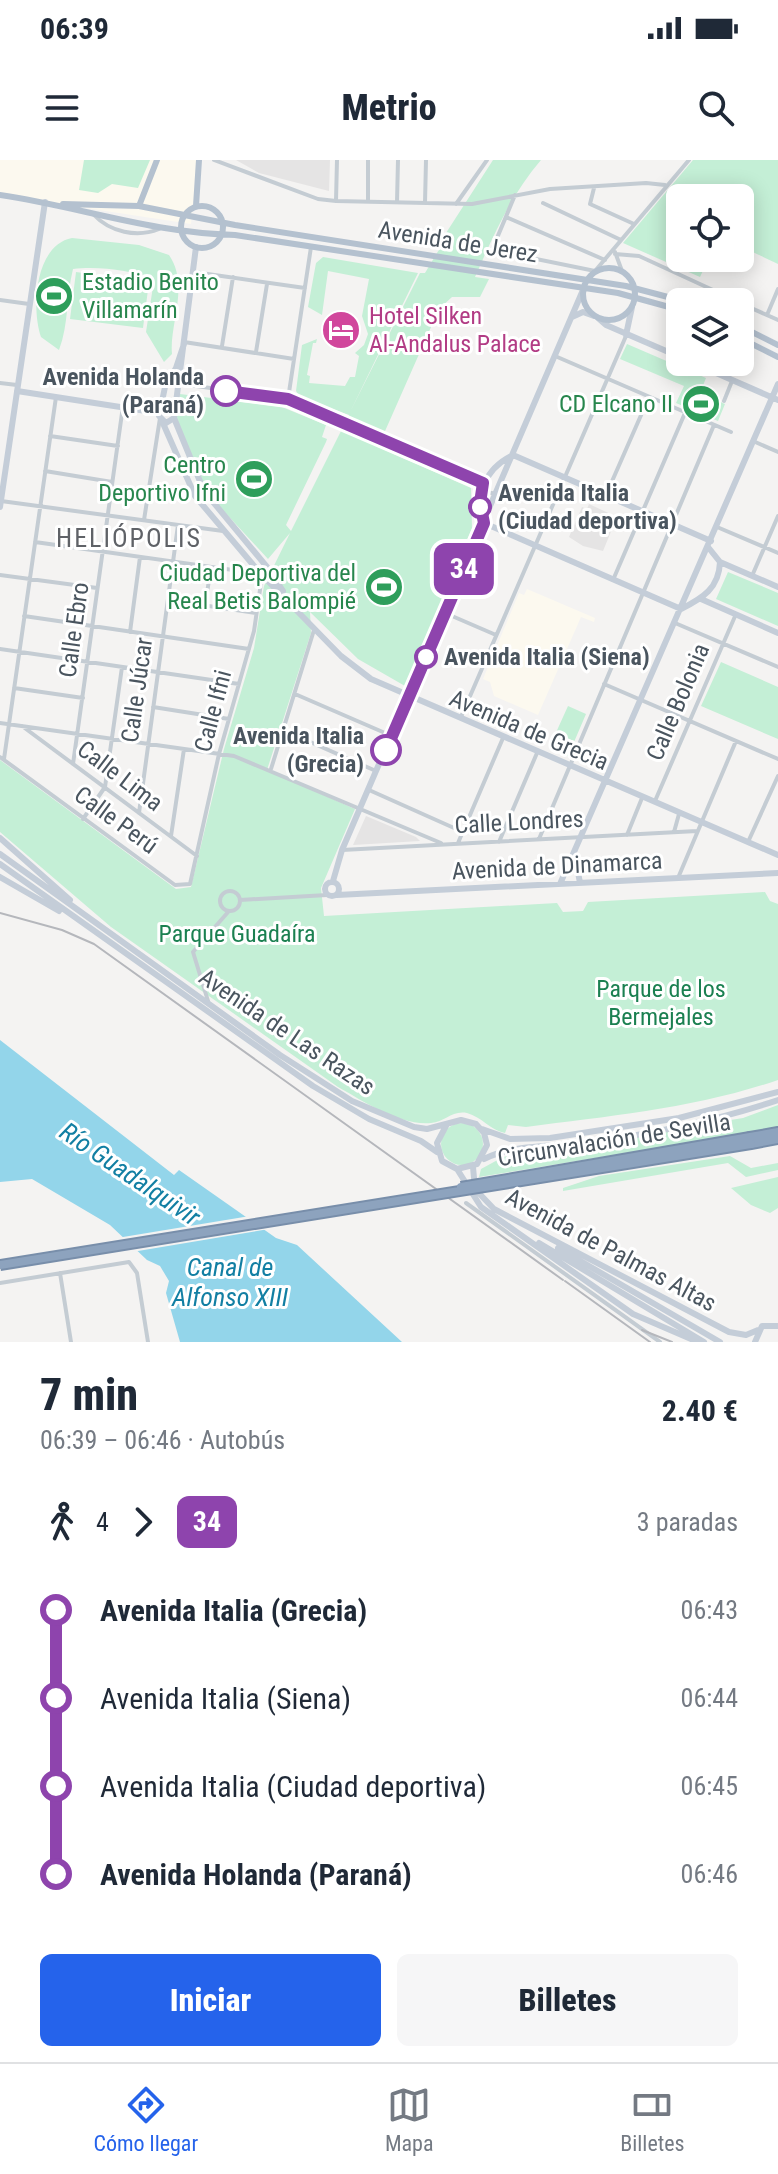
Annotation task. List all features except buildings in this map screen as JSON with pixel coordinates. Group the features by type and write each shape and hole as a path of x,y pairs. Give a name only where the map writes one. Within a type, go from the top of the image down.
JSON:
{"highway":[{"name":"Circunvalación de Sevilla","path":"750,1141 778,1132"},
{"name":"Circunvalación de Sevilla","path":"0,1265 456,1189 469,1190 750,1141 778,1139"}],"main road":[{"path":"139,206 157,160"},
{"path":"196,206 199,160"},
{"path":"198,250 213,244 221,235 222,223 217,212 209,207 199,192"},
{"path":"0,195 56,204"},
{"path":"0,507 45,202"},
{"name":"Avenida de Jerez","path":"56,204 139,206 222,223 634,287 666,296"},
{"name":"Avenida de Jerez","path":"56,204 159,229 429,263 635,296 666,306"},
{"path":"198,250 187,242 181,232 185,214 196,206 209,207"},
{"path":"17,388 123,406 160,415 169,423 174,416 198,250"},
{"path":"327,895 327,884 333,881 342,850 583,289 595,271 611,267 622,271 634,287 635,296 626,335"},
{"path":"583,289 584,302 596,317 617,319 632,307"},
{"path":"572,317 583,312 666,351"},
{"path":"754,333 778,345"},
{"path":"184,343 168,382 160,415 188,484 223,531 264,573"},
{"path":"754,345 778,357"},
{"path":"722,376 775,399"},
{"path":"560,884 575,856 753,441 775,399 778,384"},
{"path":"160,415 170,409 204,491 264,573"},
{"path":"513,455 672,524 709,544 720,562 778,587"},
{"path":"484,523 480,503 483,483 496,466 513,455"},
{"path":"484,523 681,609"},
{"path":"681,609 701,599 712,589 720,562"},
{"name":"Avenida de Grecia","path":"264,573 315,630 357,669 409,697 778,855"},
{"path":"701,599 778,633"},
{"path":"0,838 94,927"},
{"name":"Avenida de Las Razas","path":"0,854 94,927 313,1086 369,1119 421,1141 438,1153"},
{"path":"575,856 580,883"},
{"name":"Avenida de Las Razas","path":"0,864 352,1101 414,1127 447,1124"},
{"path":"568,869 576,872"},
{"name":"Avenida de Dinamarca","path":"327,895 778,873"},
{"path":"0,877 94,927"},
{"path":"333,881 337,883 337,895"},
{"path":"778,1092 679,1118 550,1138 510,1139 465,1120 447,1124 438,1137 438,1153 445,1164 457,1169 473,1167 506,1152 591,1143 682,1126 778,1100"},
{"path":"481,1161 487,1145 482,1129"},
{"name":"Avenida de Palmas Altas","path":"473,1167 472,1177 479,1197 521,1230 633,1314 701,1342"},
{"name":"Avenida de Palmas Altas","path":"457,1169 481,1207 521,1230 729,1332 746,1335 766,1324 778,1326"},
{"path":"521,1230 720,1342"},
{"path":"653,1307 701,1342"},
{"path":"755,1342 758,1330"}],"street":[{"path":"214,160 318,199 336,201 456,204 550,189 646,183 665,185"},
{"path":"336,201 337,160"},
{"path":"368,160 368,202"},
{"path":"397,202 398,160"},
{"path":"425,203 426,160"},
{"path":"456,204 487,160"},
{"path":"515,195 492,250 595,271 689,160"},
{"path":"594,188 592,205 634,224"},
{"path":"543,203 620,241"},
{"path":"506,217 605,260"},
{"path":"620,241 615,254 622,271"},
{"path":"288,399 311,247"},
{"path":"615,254 639,256 709,288"},
{"path":"194,272 305,288"},
{"path":"222,347 233,277"},
{"path":"256,352 267,283"},
{"path":"767,315 778,289"},
{"path":"0,300 29,304"},
{"path":"754,309 778,320"},
{"path":"460,719 626,335"},
{"path":"184,343 294,359"},
{"path":"555,356 731,432"},
{"path":"724,401 733,381"},
{"path":"168,382 288,399 483,483 487,492 496,494"},
{"path":"0,383 17,388"},
{"path":"2,759 56,397"},
{"path":"606,495 649,397"},
{"name":"Calle Ebro","path":"73,764 123,406"},
{"path":"613,580 685,413"},
{"path":"144,520 160,415"},
{"path":"539,839 714,425"},
{"path":"50,436 118,446"},
{"path":"753,441 778,452"},
{"path":"45,471 112,482"},
{"path":"1,501 223,531"},
{"path":"752,576 778,516"},
{"name":"Calle Júcar","path":"139,813 178,525"},
{"path":"717,527 778,553"},
{"path":"35,542 264,573"},
{"path":"130,632 140,557"},
{"path":"205,605 211,568"},
{"name":"Calle Ifni","path":"197,856 219,754 249,649 264,573"},
{"path":"0,575 98,589"},
{"path":"168,600 256,613"},
{"path":"445,613 496,635"},
{"name":"Calle Bolonia","path":"655,803 736,614"},
{"path":"24,616 249,649"},
{"path":"675,623 778,667"},
{"path":"271,769 315,630"},
{"path":"0,649 239,684"},
{"path":"83,819 105,787 122,667"},
{"path":"603,684 778,759"},
{"path":"14,688 83,698"},
{"path":"294,694 392,736"},
{"path":"153,707 229,719"},
{"path":"0,723 219,754 271,769 441,843"},
{"name":"Calle Lima","path":"22,726 197,856"},
{"path":"283,730 377,771"},
{"path":"458,843 503,738"},
{"path":"678,878 736,741"},
{"path":"171,836 184,749"},
{"path":"499,842 537,753"},
{"name":"Calle Perú","path":"2,759 175,885 190,884 197,856"},
{"path":"748,842 778,776"},
{"path":"369,790 463,832"},
{"path":"627,835 642,798"},
{"path":"674,832 679,814"},
{"name":"Calle Londres","path":"342,850 697,831"},
{"path":"229,911 220,904 222,896 232,892 240,900 327,895"},
{"path":"209,1003 193,952 229,911 238,907 240,900"},
{"path":"466,1203 660,1342"},
{"path":"0,1283 129,1262 137,1273 148,1342"},
{"path":"60,1273 71,1342"}],"shaded area":[{"path":"0,160 198,160 191,224 0,195"},
{"path":"236,160 330,160 329,191 259,173"},
{"path":"589,504 617,517 603,551 583,546 569,537 582,507 587,509"},
{"path":"527,589 595,618 594,622 581,617 538,715 494,696 490,682 483,679 519,593 524,595"},
{"path":"366,816 416,837 420,841 353,845"}],"green space":[{"path":"84,160 150,160 138,188 112,184 98,193 79,190"},
{"path":"493,160 541,160 512,201 482,261 475,277 489,279 480,297 452,297 439,309 378,447 471,488 472,528 405,686 358,659 310,612 311,633 267,770 355,809 321,888 324,916 557,903 563,912 583,911 588,902 765,892 770,901 778,904 778,1080 716,1098 653,1110 526,1127 508,1125 505,1133 467,1113 457,1113 431,1123 407,1121 383,1112 338,1087 111,927 0,832 0,760 176,889 191,887 224,749 254,648 264,586 290,533 268,559 208,494 176,417 180,394 282,407 326,425 322,437 327,439 326,442 286,525 291,531 349,415 300,397 296,391 302,345 317,339 313,343 307,375 310,376 309,383 345,386 350,377 355,377 359,356 355,353 364,345 368,334 362,316 369,279 328,271 322,315 308,307 316,263 323,257 418,273 351,410 420,273 425,273 440,248 437,247"},
{"path":"693,160 778,160 778,264 754,253 754,184 673,184"},
{"path":"666,192 666,262 623,243"},
{"name":"Estadio Benito Villamarín","path":"72,238 139,245 169,255 178,279 178,292 172,354 164,362 146,332 154,280 125,271 73,269 59,350 41,337 36,310 43,265 50,252"},
{"name":"Estadio Benito Villamarín","path":"76,272 149,282 143,328 70,319"},
{"path":"627,344 666,361 666,376 706,378 700,393 725,404 718,421 676,403 684,386 620,359"},
{"path":"728,572 778,593 778,626 716,599"},
{"path":"721,662 778,687 778,739 701,706"},
{"path":"568,706 586,714 568,756 549,748"},
{"path":"778,1105 778,1128 479,1177 481,1169 503,1157 743,1118"},
{"path":"462,1123 477,1129 483,1144 477,1159 462,1165 447,1159 441,1144 447,1129"},
{"path":"730,1156 751,1168 778,1163 778,1170 746,1177 728,1163 563,1191 563,1188 599,1176"},
{"path":"778,1177 778,1208 770,1213 751,1205 731,1188"}],"water":[{"name":"Canal de Alfonso XIII","path":"0,1040 174,1175 179,1170 276,1238 297,1245 402,1342 180,1342 166,1293 169,1281 160,1266 147,1260 110,1225 32,1179 0,1182"}],"pier":[{"path":"250,1216 269,1229 132,1252 117,1238"}],"railway":[{"path":"0,913 62,930 94,944 563,1280"},
{"path":"565,1281 650,1342"},
{"path":"642,1330 672,1342"}],"bus line":[{"name":"34","path":"226,391 288,399 483,483 480,503 484,523 386,750"}],"place":[{"name":"Estadio Benito Villamarín","path":"54,296"},
{"name":"Hotel Silken Al-Andalus Palace","path":"341,330"},
{"name":"Avenida Holanda (Paraná)","path":"226,391"},
{"name":"CD Elcano II","path":"701,404"},
{"name":"Centro Deportivo Ifni","path":"254,479"},
{"name":"Avenida Italia (Ciudad deportiva)","path":"480,507"},
{"name":"Ciudad Deportiva del Real Betis Balompié","path":"384,587"},
{"name":"Avenida Italia (Siena)","path":"426,657"},
{"name":"Avenida Italia (Grecia)","path":"386,750"}],"district":[{"name":"HELIÓPOLIS","path":"129,538"}],"park label":[{"name":"Parque Guadaíra","path":"237,934"},
{"name":"Parque de los Bermejales","path":"661,1003"}],"water label":[{"name":"Río Guadalquivir","path":"130,1174"}]}
